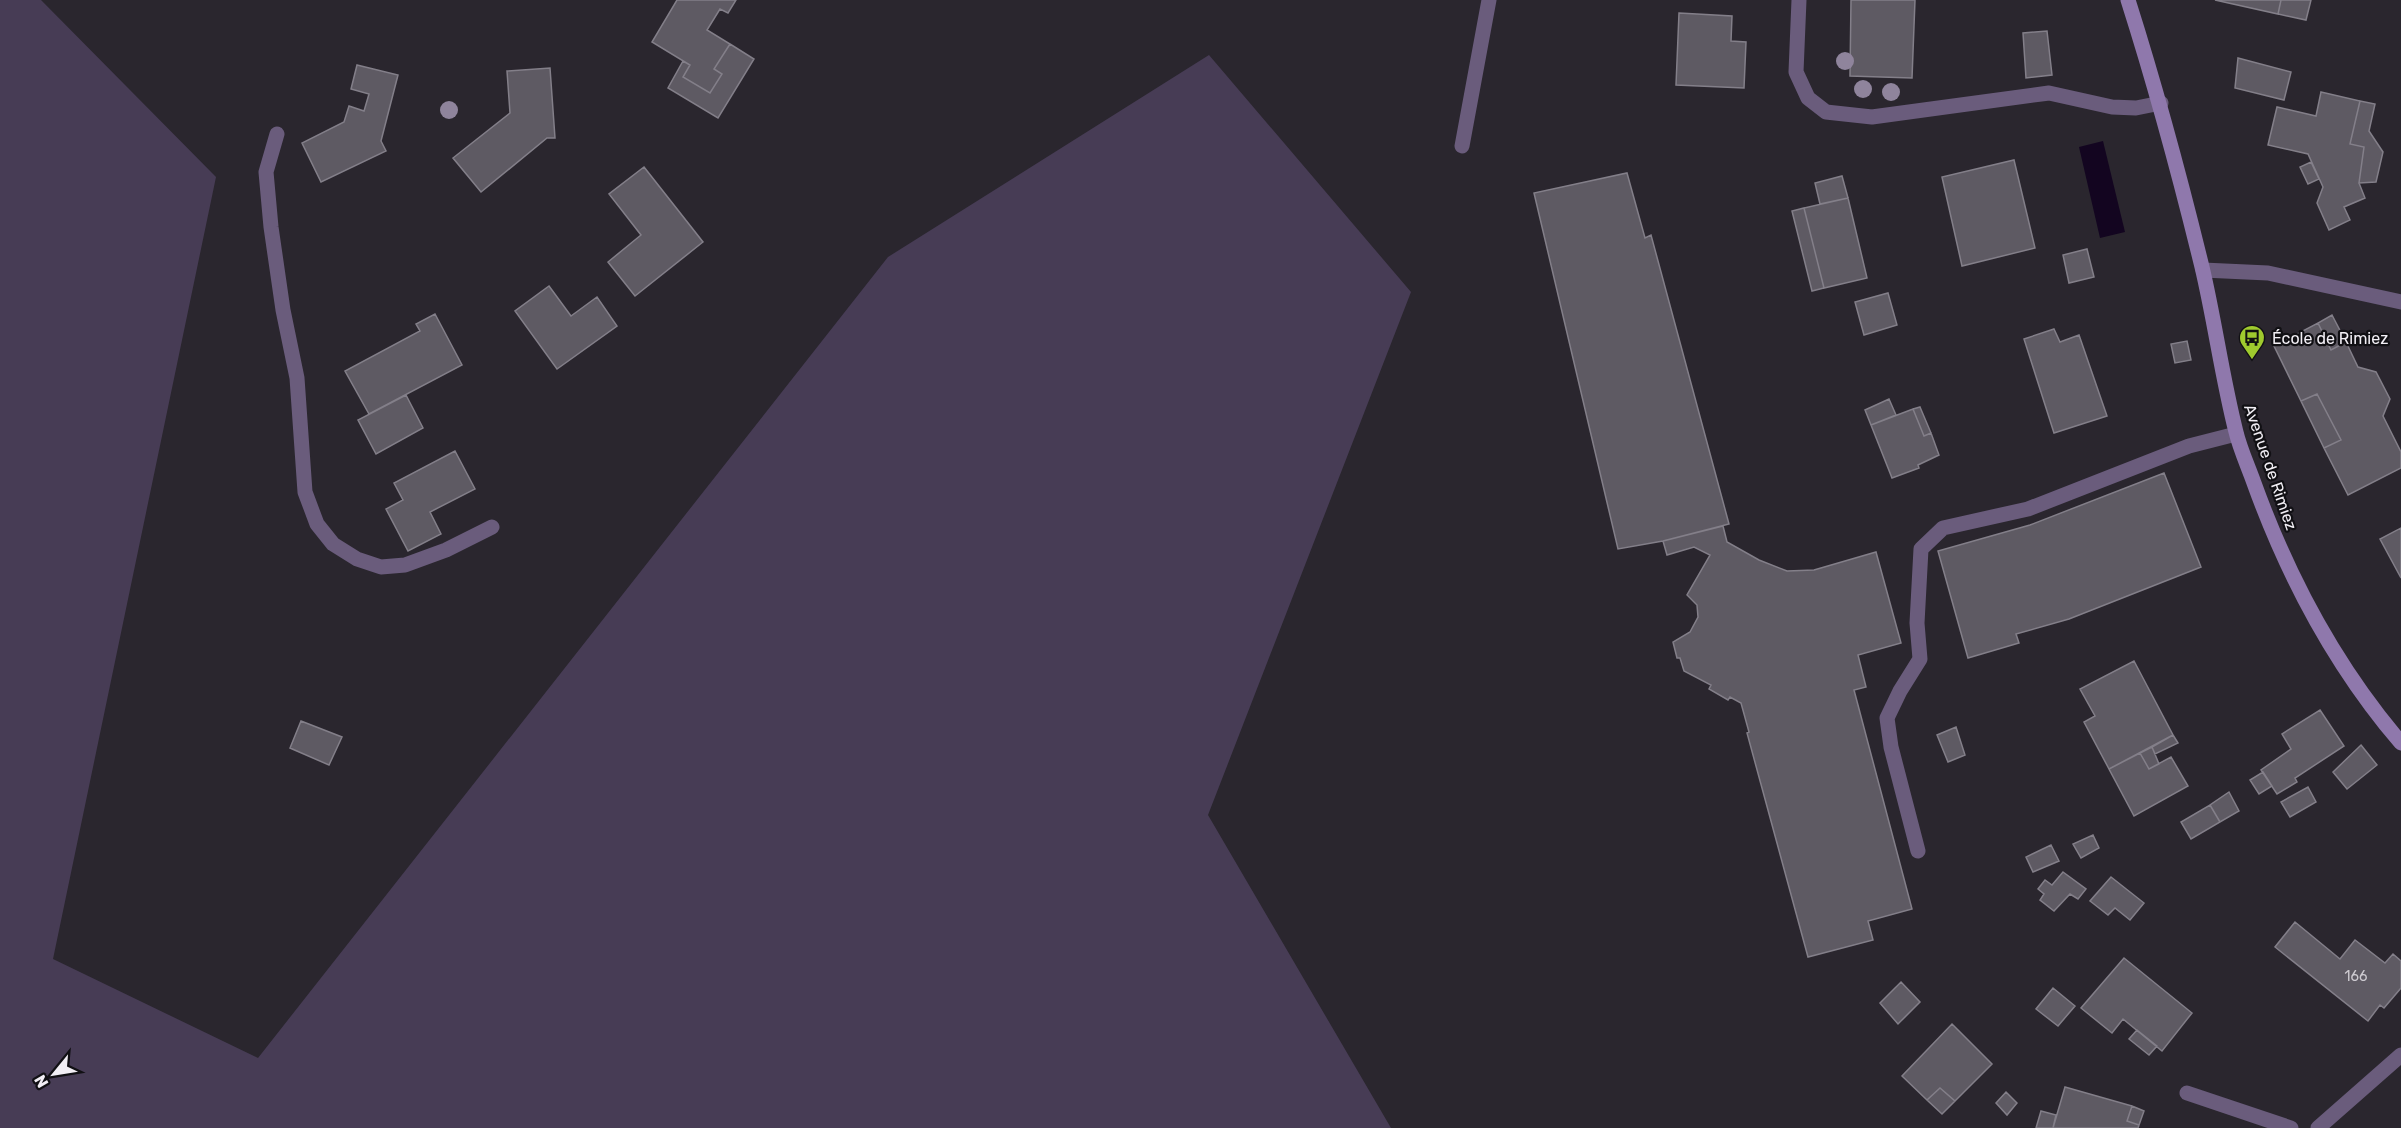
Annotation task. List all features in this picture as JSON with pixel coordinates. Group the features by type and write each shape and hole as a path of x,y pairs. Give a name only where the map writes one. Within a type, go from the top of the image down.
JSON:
{"street":[{"path":"1462,146 1489,0"},
{"path":"1798,0 1796,72 1808,98 1826,112 1872,117 2049,93 2112,107 2136,108 2161,103"},
{"name":"Avenue de Rimiez","path":"2128,0 2161,103 2203,270 2236,434 2291,573 2317,622 2343,666 2401,743"},
{"path":"277,134 267,172 271,227 283,310 297,378 305,492 317,524 333,544 357,559 381,567 405,565 446,550 492,526"},
{"path":"2203,270 2268,273 2401,302"},
{"path":"1918,851 1891,747 1887,718 1900,691 1920,660 1917,623 1921,549 1944,528 2028,509 2189,446 2236,434"},
{"path":"2318,1128 2401,1055"},
{"path":"2187,1093 2291,1128"}],"shaded area":[{"path":"0,0 41,0 216,177 53,959 258,1058 888,257 1209,55 1411,292 1208,815 1391,1128 0,1128"},
{"path":"2103,141 2125,232 2100,238 2079,147"}],"building":[{"path":"677,0 736,0 728,13 720,9 707,30 730,44 714,69 722,74 710,93 683,77 690,65 652,42"},
{"path":"1851,0 1915,0 1912,78 1850,76"},
{"path":"2215,0 2281,0 2278,14"},
{"path":"2281,0 2311,0 2306,20 2278,14"},
{"path":"1679,13 1732,16 1731,41 1746,42 1744,88 1676,85"},
{"path":"2047,31 2052,75 2026,78 2023,33"},
{"path":"730,44 754,59 718,118 668,88 683,61 690,65 683,77 710,93 722,74 714,69"},
{"path":"2238,58 2291,72 2284,100 2235,88"},
{"path":"357,65 398,75 381,141 386,151 321,182 302,143 344,122 349,106 364,111 369,94 351,89"},
{"path":"550,68 555,138 547,138 481,192 453,158 510,113 507,71"},
{"path":"2321,92 2360,101 2350,144 2364,147 2359,183 2365,198 2344,207 2350,220 2329,230 2317,203 2323,187 2308,154 2268,145 2277,107 2316,116"},
{"path":"2360,101 2375,104 2369,131 2383,152 2376,182 2359,183 2364,147 2350,144"},
{"path":"2014,160 2035,248 1962,266 1942,177"},
{"path":"2311,162 2319,179 2308,184 2300,167"},
{"path":"644,167 703,242 635,296 608,262 641,235 609,194"},
{"path":"1627,173 1645,238 1651,235 1729,524 1663,541 1618,549 1534,193"},
{"path":"1842,176 1848,198 1820,204 1815,183"},
{"path":"1848,198 1867,278 1824,288 1804,208"},
{"path":"1804,208 1824,288 1812,291 1792,211"},
{"path":"2087,249 2094,277 2069,283 2063,255"},
{"path":"549,286 571,316 597,297 617,326 557,369 515,311"},
{"path":"1888,293 1897,325 1864,335 1855,302"},
{"path":"435,314 462,365 369,414 345,371 420,331 416,324"},
{"path":"2332,315 2346,342 2331,350 2318,323"},
{"path":"2318,323 2331,350 2346,342 2358,367 2376,372 2390,399 2383,416 2401,452 2401,468 2348,495 2324,448 2341,440 2317,394 2301,401 2274,346"},
{"path":"2054,329 2060,342 2079,335 2107,416 2054,433 2024,339"},
{"path":"2187,341 2191,360 2175,363 2171,344"},
{"path":"2317,394 2341,440 2324,448 2301,401"},
{"path":"406,395 423,428 376,454 358,420"},
{"path":"1889,399 1896,415 1871,425 1865,410"},
{"path":"1920,407 1931,433 1924,436 1913,409"},
{"path":"1913,409 1924,436 1931,433 1939,455 1918,465 1919,468 1892,478 1871,425"},
{"path":"455,451 475,489 430,512 441,534 408,551 386,509 403,500 394,483"},
{"path":"2164,473 2201,567 2069,619 2016,634 2019,643 1968,658 1938,551 2030,525"},
{"path":"1723,526 1727,542 1759,560 1787,571 1814,570 1876,552 1901,643 1858,655 1866,687 1854,690 1912,909 1868,921 1873,940 1808,957 1747,733 1749,732 1741,703 1730,697 1728,700 1709,689 1711,685 1684,671 1680,658 1677,658 1673,642 1690,632 1698,617 1697,605 1687,595 1710,555 1694,547 1667,555 1663,541"},
{"path":"2401,528 2401,578 2380,539"},
{"path":"2134,661 2173,735 2109,769 2084,722 2095,716 2080,689"},
{"path":"2320,710 2344,746 2295,778 2297,782 2277,794 2261,770 2291,749 2282,734"},
{"path":"301,721 342,737 329,765 290,748"},
{"path":"1956,727 1965,755 1948,762 1937,735"},
{"path":"2173,735 2178,743 2155,754 2152,747"},
{"path":"2361,745 2377,765 2347,789 2333,772"},
{"path":"2152,747 2159,764 2149,769 2140,753"},
{"path":"2140,753 2149,769 2171,757 2188,786 2134,816 2109,769"},
{"path":"2263,772 2272,786 2259,794 2250,780"},
{"path":"2308,787 2316,802 2290,817 2281,802"},
{"path":"2229,792 2239,811 2220,822 2210,805"},
{"path":"2210,805 2220,822 2191,839 2181,822"},
{"path":"2093,835 2099,848 2081,858 2073,844"},
{"path":"2051,845 2059,861 2033,872 2026,857"},
{"path":"2063,872 2086,889 2078,899 2070,894 2054,911 2040,900 2044,894 2038,889 2045,880 2052,885"},
{"path":"2111,877 2144,903 2130,920 2115,908 2108,915 2090,901"},
{"path":"2295,922 2340,959 2355,940 2385,963 2393,954 2401,961 2401,988 2384,1008 2380,1005 2368,1021 2275,947"},
{"path":"2124,958 2192,1013 2162,1051 2123,1019 2112,1033 2081,1008"},
{"path":"1901,982 1920,1002 1898,1024 1880,1003"},
{"path":"2053,988 2075,1006 2058,1026 2036,1009"},
{"path":"1952,1024 1992,1064 1955,1101 1940,1088 1927,1100 1902,1076"},
{"path":"2137,1030 2157,1046 2149,1055 2129,1039"},
{"path":"2065,1087 2132,1106 2127,1121 2139,1125 2138,1128 2053,1128"},
{"path":"1940,1088 1955,1101 1942,1114 1927,1100"},
{"path":"2006,1092 2017,1103 2007,1115 1996,1103"},
{"path":"2132,1106 2144,1111 2139,1125 2127,1121"},
{"path":"2041,1111 2056,1115 2053,1128 2036,1128"}],"place":[{"name":"École de Rimiez","path":"2252,361"}]}
